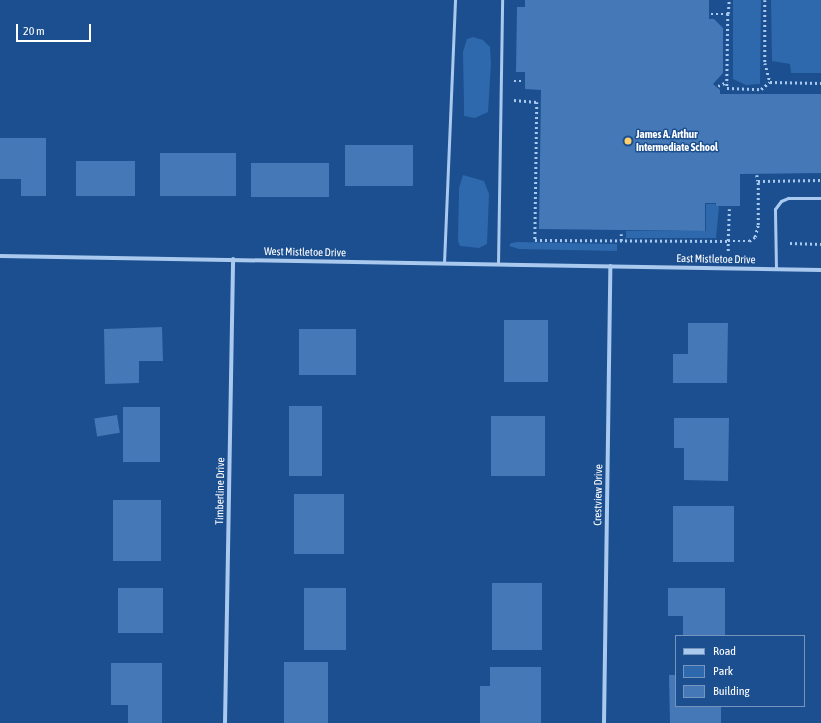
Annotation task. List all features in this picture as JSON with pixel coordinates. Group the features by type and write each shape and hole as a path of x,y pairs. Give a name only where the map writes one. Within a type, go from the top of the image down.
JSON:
{"street":[{"name":"West Mistletoe Drive","path":"0,256 610,266"},
{"name":"Timberline Drive","path":"225,723 233,259"},
{"name":"East Mistletoe Drive","path":"610,266 821,270"},
{"name":"Crestview Drive","path":"604,723 610,266"}],"lane":[{"path":"444,263 455,0"},
{"path":"498,264 502,0"},
{"path":"776,269 775,209 781,201 788,198 821,198"}],"path":[{"path":"729,0 727,90 761,89 770,82 821,83"},
{"path":"765,0 765,63 770,82"},
{"path":"711,14 728,14"},
{"path":"513,74 514,87"},
{"path":"513,81 524,81"},
{"path":"718,86 727,82"},
{"path":"514,94 514,101 537,102 535,240 728,241 729,209"},
{"path":"757,175 758,181"},
{"path":"621,241 622,234"}],"green space":[{"path":"733,0 761,0 760,84 746,85 733,79"},
{"path":"771,0 821,0 821,73 791,73 790,64 772,61"},
{"path":"473,37 483,40 490,47 491,64 488,112 475,118 464,116 463,52 467,39"},
{"path":"463,175 484,181 489,194 487,244 479,248 460,246 458,241 459,188"},
{"path":"706,204 715,204 719,207 716,238 626,238 626,231 706,231"},
{"path":"511,243 617,244 617,251 519,249 509,246"}],"building":[{"path":"525,0 709,0 709,19 714,19 723,28 723,73 713,84 720,90 720,94 821,94 821,173 740,174 740,206 716,206 716,203 705,203 705,231 539,229 541,90 525,89 525,72 516,72 517,7 525,7"},
{"path":"0,138 46,138 46,196 21,196 21,179 0,179"},
{"path":"345,145 413,145 413,186 345,186"},
{"path":"160,153 236,153 236,196 160,196"},
{"path":"76,161 135,161 135,196 76,196"},
{"path":"251,163 329,163 329,197 251,197"},
{"path":"504,320 548,320 548,382 504,382"},
{"path":"688,323 728,323 727,383 673,383 673,354 688,354"},
{"path":"162,327 163,361 139,361 139,383 105,384 104,329"},
{"path":"299,329 356,329 356,375 299,375"},
{"path":"289,406 322,406 322,476 289,476"},
{"path":"123,407 160,407 160,462 123,462"},
{"path":"117,415 120,433 97,436 94,419"},
{"path":"491,416 545,416 545,476 491,476"},
{"path":"674,418 729,418 728,481 684,480 684,448 674,448"},
{"path":"294,494 344,494 344,554 294,554"},
{"path":"113,500 161,500 161,561 113,561"},
{"path":"673,506 734,506 734,562 673,562"},
{"path":"492,583 542,583 542,650 492,650"},
{"path":"118,588 163,588 163,633 118,633"},
{"path":"304,588 346,588 346,650 304,650"},
{"path":"668,588 725,588 725,635 683,635 683,616 668,616"},
{"path":"284,662 328,662 328,723 284,723"},
{"path":"111,663 162,663 162,723 128,723 128,705 111,705"},
{"path":"490,667 541,667 541,723 480,723 480,686 490,686"},
{"path":"669,675 675,675 675,707 721,707 721,723 670,723"}],"place":[{"name":"James A. Arthur Intermediate School","path":"628,141"}]}
